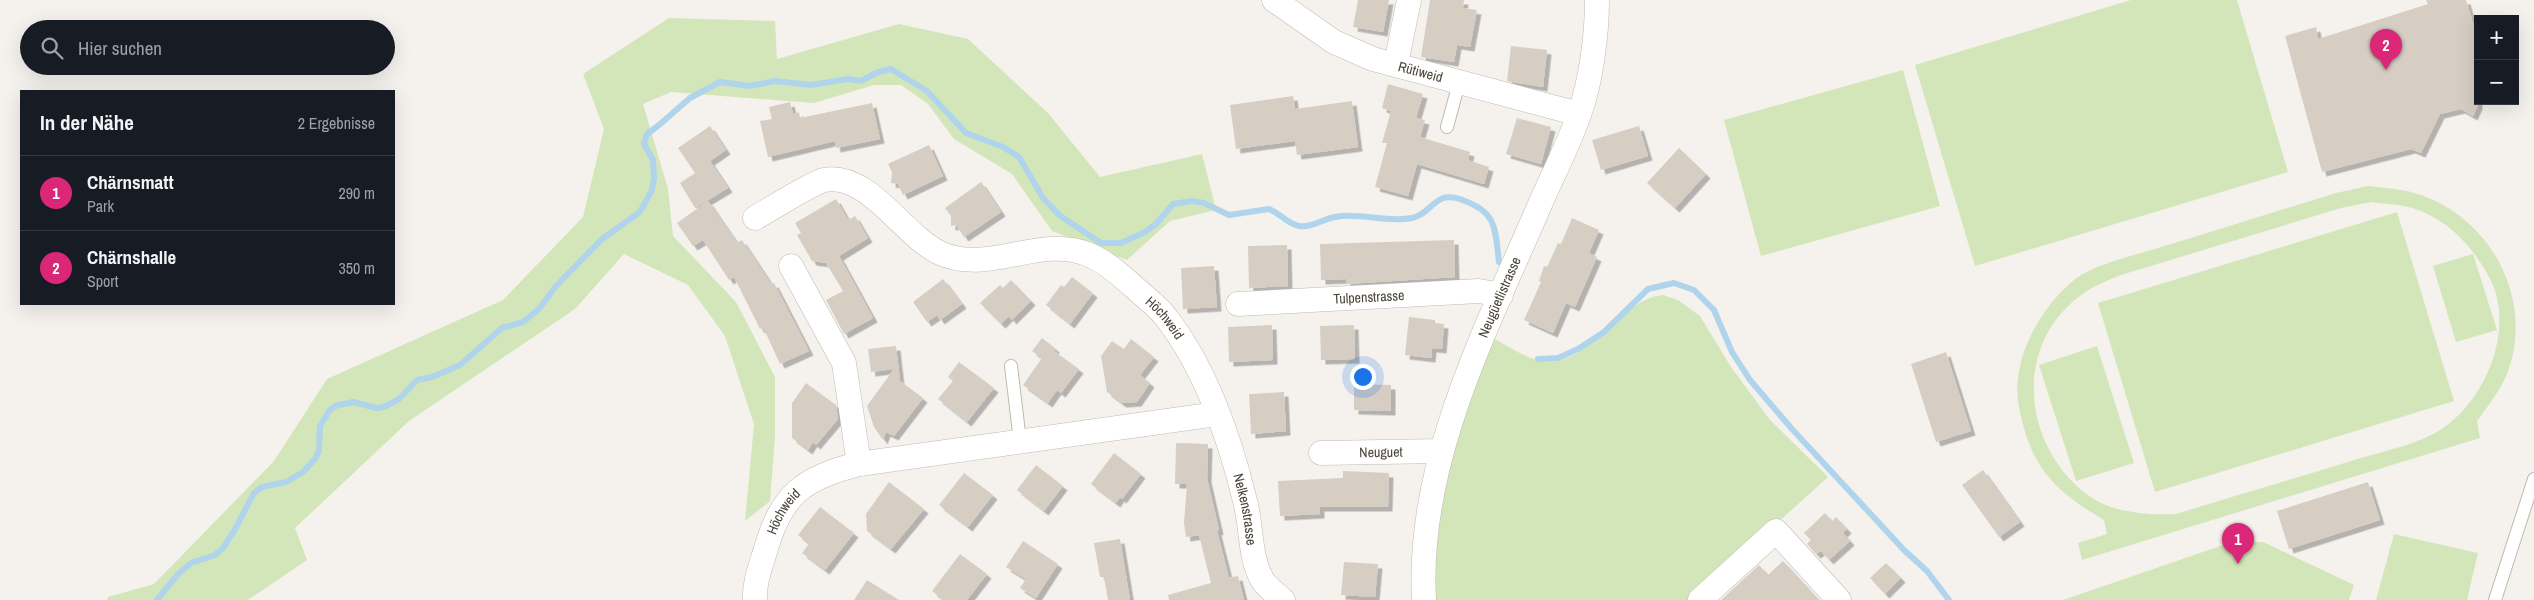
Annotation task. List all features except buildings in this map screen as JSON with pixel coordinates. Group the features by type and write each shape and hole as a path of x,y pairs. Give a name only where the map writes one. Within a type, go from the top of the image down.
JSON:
{"street":[{"name":"Rütiweid","path":"1274,0 1322,34 1373,59 1579,114"},
{"path":"1398,54 1409,0"},
{"name":"Neugüetlistrasse","path":"1424,600 1422,577 1432,497 1442,451 1464,385 1579,114 1592,59 1597,0"},
{"name":"Höchweid","path":"755,218 823,180 842,180 859,186 918,240 942,254 983,260 1041,249 1058,248 1086,254 1118,272 1168,319 1197,367 1217,414 858,464 828,471 814,478 791,497 782,509 769,536 755,583 755,600"},
{"path":"791,266 844,363 858,464"},
{"name":"Tulpenstrasse","path":"1238,304 1479,291 1501,295"},
{"name":"Nelkenstrasse","path":"1217,414 1231,451 1246,502 1256,564 1263,581 1283,600"},
{"name":"Neuguet","path":"1321,453 1442,451"},
{"path":"1700,600 1776,531 1839,600"}],"lane":[{"path":"1447,127 1459,83"},
{"path":"1010,366 1020,441"},
{"path":"2495,600 2534,479"}],"green space":[{"path":"2131,0 2237,0 2288,172 1975,266 1915,65"},
{"path":"669,18 775,21 777,59 899,24 968,39 1048,113 1100,177 1202,154 1216,210 1170,221 1127,260 1052,231 1012,174 954,139 928,104 901,85 874,85 814,103 671,92 643,104 668,189 673,236 736,302 775,377 775,437 770,501 745,521 754,424 725,336 688,285 624,254 575,309 409,421 295,528 307,560 248,600 107,600 108,597 154,584 274,461 327,379 503,300 583,217 604,129 583,74"},
{"path":"1903,70 1940,206 1761,256 1724,120"},
{"path":"2368,186 2402,190 2421,195 2445,206 2466,221 2484,240 2499,261 2509,285 2515,310 2515,336 2511,362 2505,378 2477,421 2480,438 2082,560 2078,543 2107,534 2104,520 2086,509 2058,487 2037,461 2024,428 2019,407 2017,390 2023,354 2030,337 2049,306 2074,280 2102,265 2336,193","holes":["2371,202 2412,208 2448,226 2467,244 2475,255 2489,277 2497,296 2498,338 2493,360 2473,399 2459,415 2443,428 2411,444 2176,514 2141,513 2106,505 2085,493 2064,472 2048,447 2038,420 2034,392 2036,364 2045,338 2061,314 2084,293 2118,276 2341,208"]},
{"path":"2397,212 2454,401 2155,492 2098,303"},
{"path":"2473,254 2497,330 2456,342 2433,266"},
{"path":"1663,295 1678,300 1700,316 1731,367 1770,420 1828,477 1692,600 1434,600 1437,528 1443,486 1472,393 1493,338 1529,357 1542,361 1559,360 1575,354 1590,344 1632,308 1647,299"},
{"path":"2097,346 2134,463 2076,481 2039,365"},
{"path":"2394,534 2478,553 2467,600 2376,600"},
{"path":"2232,542 2263,542 2354,585 2349,600 2063,600"}],"waterway":[{"path":"157,600 178,574 191,563 215,555 223,548 254,493 262,487 286,482 303,472 315,459 319,451 320,426 329,411 335,406 353,402 377,408 384,407 399,399 417,380 432,377 460,365 502,328 523,322 539,309 556,286 602,239 640,212 652,190 654,178 653,160 644,144 647,134 690,98 720,82 750,86 775,81 811,85 848,79 861,81 878,72 891,69 927,91 966,133 1003,147 1019,157 1043,198 1059,215 1101,243 1121,243 1145,232 1156,224 1173,204 1192,201 1204,203 1229,215 1269,209 1291,223 1304,226 1344,216 1393,219 1412,218 1421,215 1439,200 1452,197 1476,206 1489,217 1495,232 1499,262"},
{"path":"1538,359 1558,358 1578,349 1604,332 1648,289 1674,283 1694,290 1714,310 1732,352 1750,380 1792,429 1904,550 1927,571 1949,600"}],"place":[{"name":"Chärnshalle","path":"2386,70"},
{"name":"Chärnsmatt","path":"2238,564"}]}
